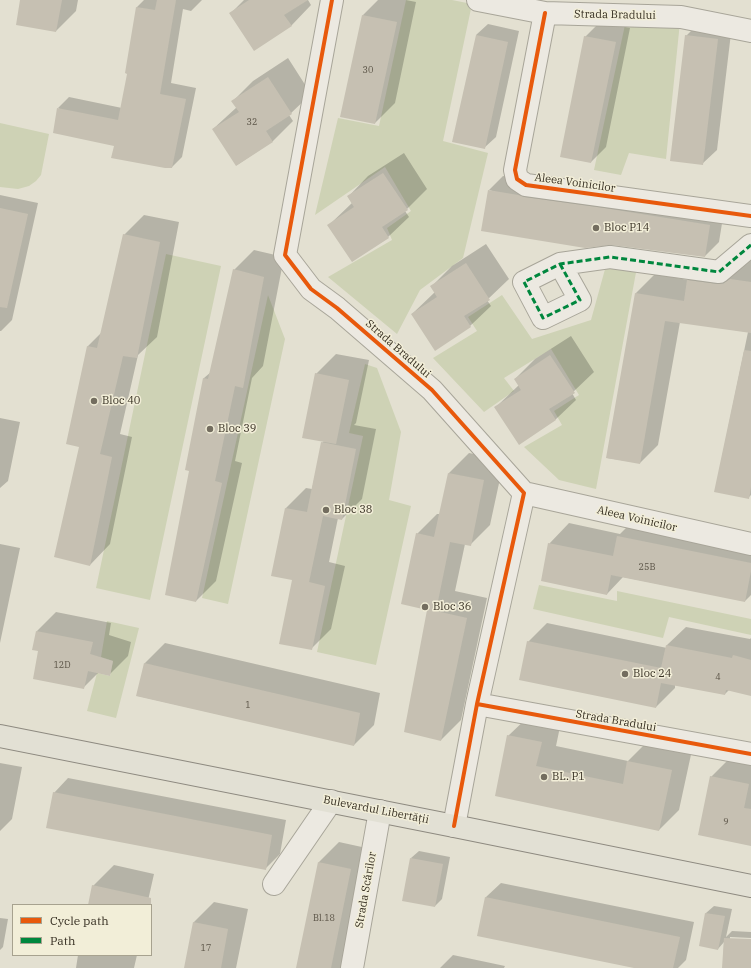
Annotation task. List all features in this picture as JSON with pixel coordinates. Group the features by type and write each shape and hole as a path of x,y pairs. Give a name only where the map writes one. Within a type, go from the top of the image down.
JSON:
{"main road":[{"name":"Bulevardul Libertății","path":"0,736 751,886"}],"street":[{"name":"Strada Bradului","path":"332,0 285,255 310,289 337,308 432,390 524,493"},
{"name":"Strada Bradului","path":"478,0 545,13 681,17 751,31"},
{"name":"Aleea Voinicilor","path":"545,13 515,170 518,179 526,185 750,212"},
{"path":"560,264 610,257 719,272 751,245"},
{"name":"Aleea Voinicilor","path":"524,493 751,544"},
{"path":"454,826 477,704 524,493"},
{"name":"Strada Bradului","path":"477,704 751,754"},
{"path":"274,884 331,802"},
{"name":"Strada Scărilor","path":"352,968 380,811"}],"green space":[{"path":"406,0 452,0 472,4 443,141 488,153 463,258 420,290 397,334 328,277 392,240 387,228 411,211 385,167 315,215 338,118 379,126"},
{"path":"626,20 680,22 666,159 629,153 621,175 594,170"},
{"path":"0,123 49,134 41,175 29,186 18,189 0,187"},
{"path":"166,254 221,266 150,600 96,588"},
{"path":"607,262 637,267 596,489 559,480 524,447 562,425 554,411 579,395 551,349 504,378 514,391 484,412 433,358 477,331 468,317 502,295 532,339 591,320"},
{"path":"268,295 285,339 228,604 202,598"},
{"path":"365,364 377,368 401,432 389,500 411,506 376,665 317,652 363,436 349,433"},
{"path":"539,585 617,601 617,591 751,619 751,635 669,617 663,638 533,609"},
{"path":"107,621 139,628 116,718 87,711 97,673 110,676 113,661 101,657"}],"building":[{"path":"20,0 62,0 56,32 16,25"},
{"path":"157,0 176,0 160,94 186,99 172,168 111,158 114,146 53,133 57,108 118,120 127,74 125,73 136,7 155,10"},
{"path":"249,0 308,0 284,15 292,26 254,51 229,13"},
{"path":"362,15 397,22 375,124 340,117"},
{"path":"476,35 508,42 485,149 452,142"},
{"path":"685,35 718,39 703,165 670,161"},
{"path":"584,36 616,42 591,163 560,157"},
{"path":"268,77 292,114 266,131 273,142 236,166 212,129 239,112 231,101"},
{"path":"383,173 408,210 382,227 389,238 352,262 327,225 354,207 347,196"},
{"name":"Bloc P14","path":"488,190 524,197 710,225 705,257 612,245 585,248 481,231"},
{"path":"0,208 28,214 7,308 0,307"},
{"name":"Bloc 40","path":"123,234 160,242 137,358 123,356 100,454 112,457 90,566 54,557 79,447 66,444 87,346 97,348"},
{"path":"466,263 490,300 464,316 471,327 435,351 411,314 437,297 430,286"},
{"name":"Bloc 39","path":"233,269 264,277 243,388 235,386 215,481 222,483 196,602 165,595 189,471 185,470 203,378 208,379"},
{"path":"730,279 751,282 751,333 665,321 640,464 606,458 635,293 684,301 687,280 723,284"},
{"path":"744,350 751,351 751,487 749,499 714,492"},
{"path":"550,355 575,393 549,409 556,420 519,445 494,407 521,390 514,379"},
{"path":"315,373 349,380 336,444 302,438"},
{"name":"Bloc 38","path":"321,442 356,449 342,520 323,516 309,582 325,586 312,650 279,644 292,580 271,576 285,508 307,512"},
{"name":"Bloc 36","path":"448,473 484,480 471,546 450,542 436,611 467,618 441,741 404,732 427,610 401,604 416,533 434,537"},
{"path":"617,536 751,563 751,571 745,602 611,575 607,595 541,581 548,543 613,556"},
{"path":"36,631 93,642 90,654 113,661 110,676 88,671 84,689 33,679 38,651 32,650"},
{"name":"Bloc 24","path":"527,641 661,668 666,645 732,658 733,655 751,660 751,696 726,690 725,695 661,683 656,708 519,680"},
{"path":"144,663 360,713 354,746 136,696"},
{"name":"BL. P1","path":"507,735 542,742 536,766 623,784 627,761 672,770 659,831 495,796"},
{"path":"710,776 749,784 744,808 751,809 751,846 698,835"},
{"path":"53,792 272,835 266,870 46,828"},
{"path":"410,858 443,864 435,907 402,901"},
{"path":"318,862 351,869 331,968 296,968"},
{"path":"92,885 151,898 151,904 88,904"},
{"path":"485,897 680,937 673,968 634,968 477,936"},
{"path":"705,913 725,916 718,950 699,946"},
{"path":"193,922 228,929 221,968 184,968"},
{"path":"724,938 751,939 751,968 722,968"}],"marked path":[{"path":"560,264 580,300 543,318 524,282 560,264 610,257 719,272 751,245"}],"cycle path":[{"path":"332,0 285,255 311,289 337,308 432,390 524,493 477,704 454,826"},
{"path":"545,13 515,170 517,179 526,185 751,216"},
{"path":"477,704 751,754"}],"place":[{"name":"Bloc P14","path":"596,228"},
{"name":"Bloc 40","path":"94,401"},
{"name":"Bloc 39","path":"210,429"},
{"name":"Bloc 38","path":"326,510"},
{"name":"Bloc 36","path":"425,607"},
{"name":"Bloc 24","path":"625,674"},
{"name":"BL. P1","path":"544,777"}]}
